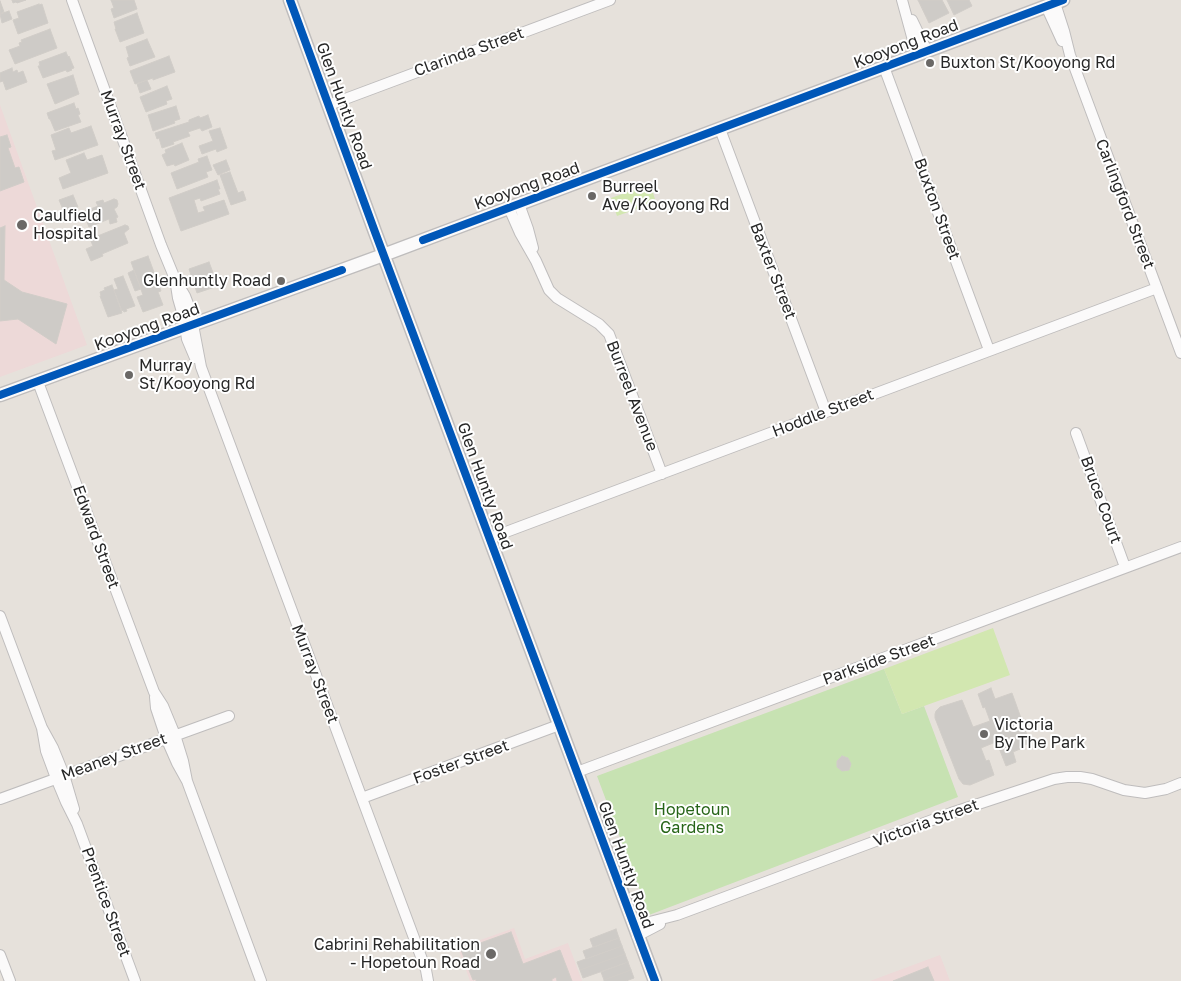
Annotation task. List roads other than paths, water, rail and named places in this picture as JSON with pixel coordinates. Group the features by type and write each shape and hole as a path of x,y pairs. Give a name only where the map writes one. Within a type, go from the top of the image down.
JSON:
{"street":[{"name":"Murray Street","path":"72,0 174,279 184,319 189,326 187,339 191,351 201,367 426,970 428,981"},
{"name":"Glen Huntly Road","path":"290,0 655,981"},
{"name":"Clarinda Street","path":"329,105 610,0"},
{"path":"903,3 922,53"},
{"name":"Kooyong Road","path":"0,395 384,255 1054,3"},
{"name":"Carlingford Street","path":"1054,3 1070,55 1181,353"},
{"name":"Buxton Street","path":"884,67 990,350"},
{"name":"Baxter Street","path":"720,129 826,412"},
{"name":"Burreel Avenue","path":"514,206 520,233 552,294 599,324 609,334 662,474"},
{"name":"Hoddle Street","path":"490,538 1157,288"},
{"name":"Edward Street","path":"38,382 154,692 156,708 184,762 187,781 261,981"},
{"name":"Bruce Court","path":"1076,433 1125,567"},
{"name":"Parkside Street","path":"576,772 1181,547"},
{"name":"Prentice Street","path":"0,616 42,728 53,748 66,802 77,824 135,981"},
{"name":"Meaney Street","path":"0,799 229,716"},
{"name":"Foster Street","path":"362,798 559,725"},
{"name":"Victoria Street","path":"636,931 951,813 1054,779 1080,777 1124,790 1145,793 1166,789 1181,783"},
{"path":"0,955 10,981"}],"tram line":[{"path":"287,0 651,981"}],"place":[{"name":"Buxton St/Kooyong Rd","path":"930,63"},
{"name":"Burreel Ave/Kooyong Rd","path":"592,196"},
{"name":"Caulfield Hospital","path":"22,225"},
{"name":"Glenhuntly Road","path":"281,281"},
{"name":"Murray St/Kooyong Rd","path":"129,375"},
{"name":"Victoria By The Park","path":"984,734"},
{"name":"Cabrini Rehabilitation - Hopetoun Road","path":"491,954"}],"park label":[{"name":"Hopetoun Gardens","path":"692,819"}]}
